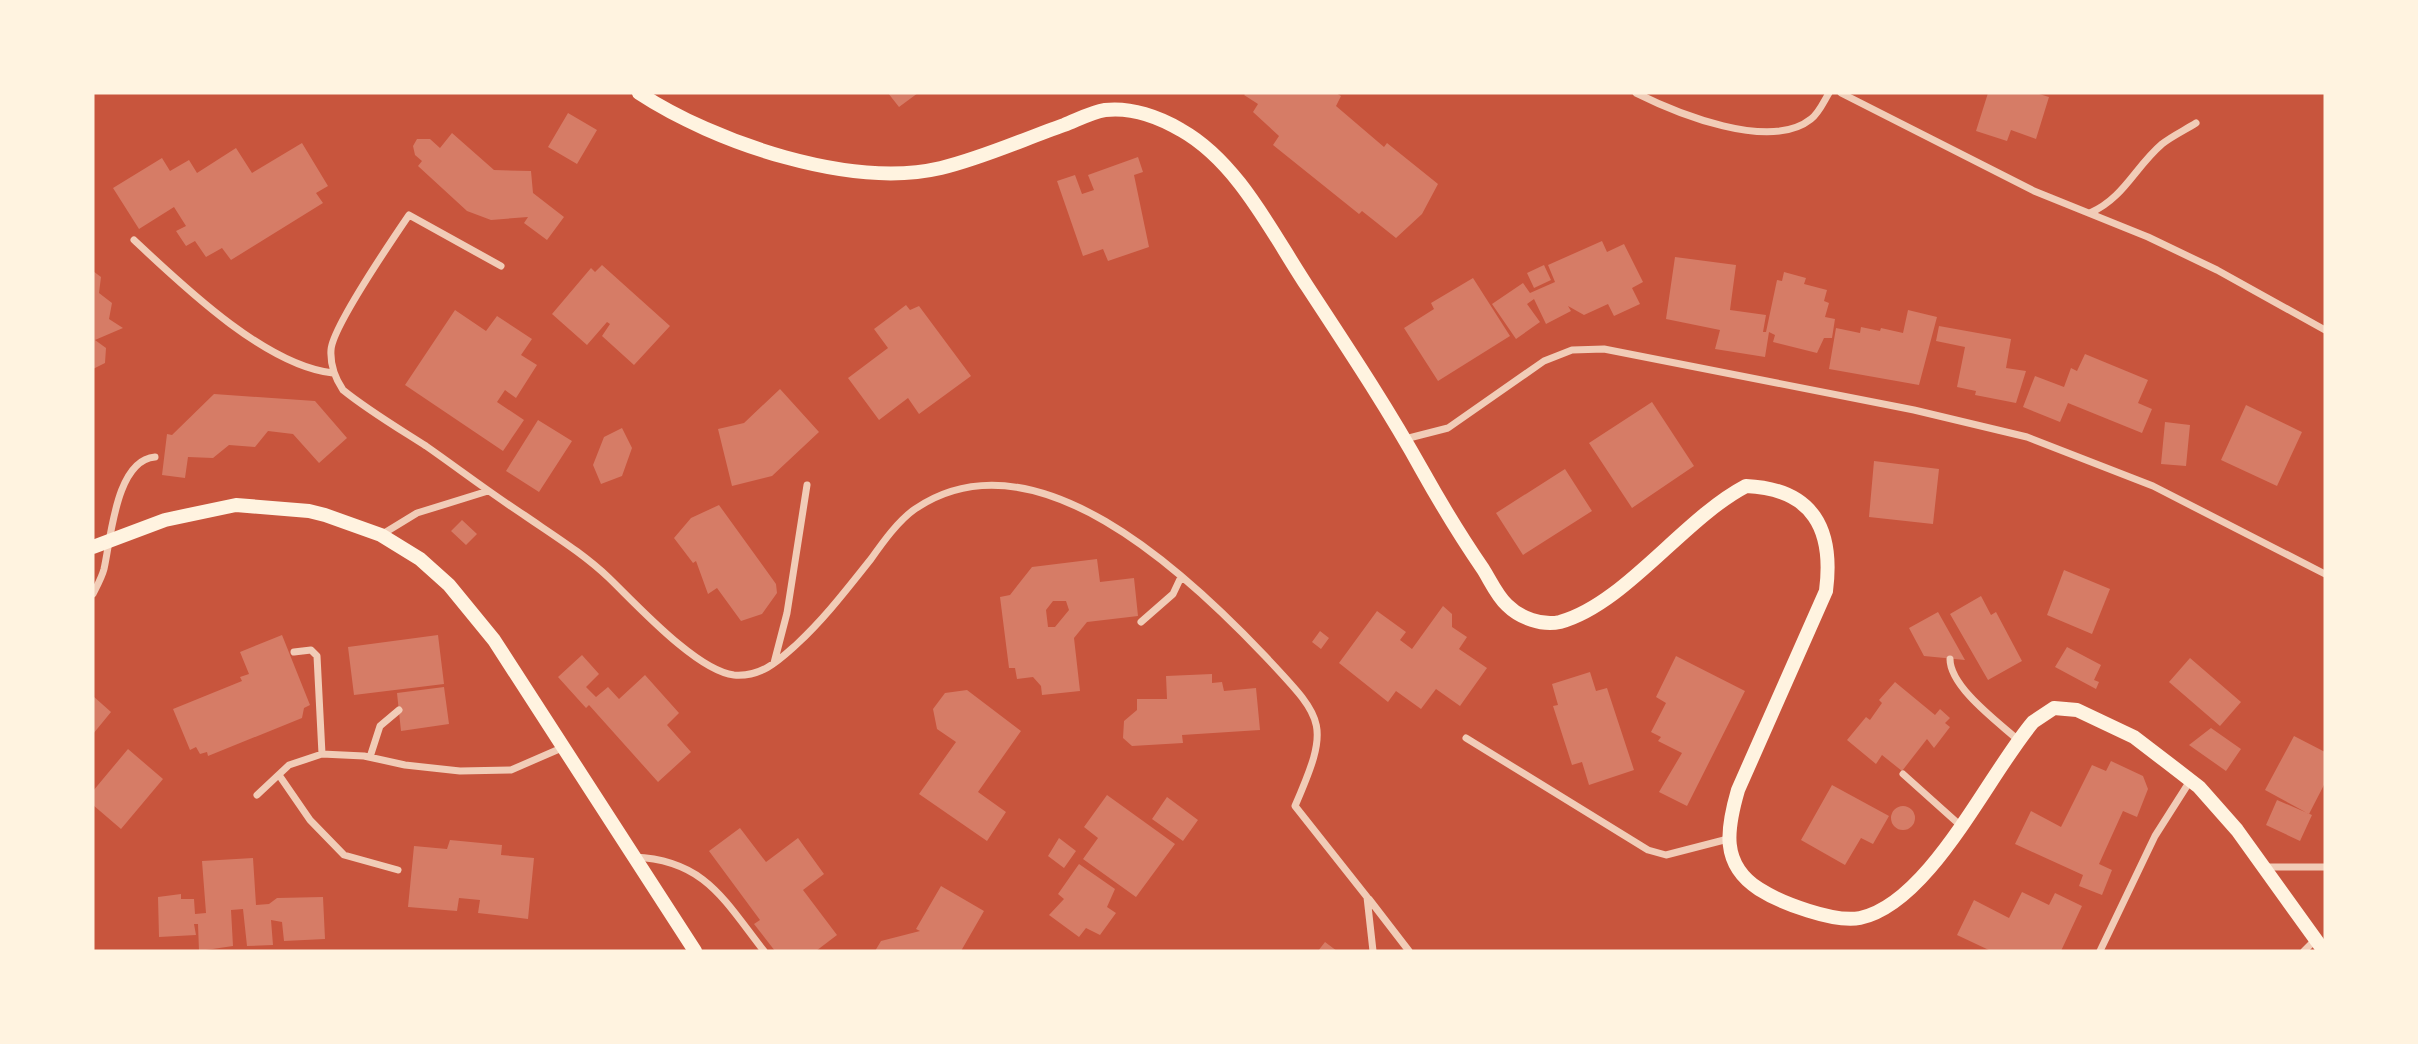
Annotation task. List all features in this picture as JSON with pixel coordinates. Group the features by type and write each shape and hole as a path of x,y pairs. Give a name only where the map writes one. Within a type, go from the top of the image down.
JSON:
{"main road":[{"path":"639,93 686,120 735,139 805,162 860,174 940,168 1105,110 1148,114 1184,131 1225,165 1405,439 1450,520 1506,605 1540,623 1559,622 1615,591 1699,516 1746,486 1780,491 1798,499 1812,512 1824,533 1830,560 1826,591 1738,790 1728,825 1728,850 1734,862 1758,888 1803,908 1858,918 1882,910 1902,897 1961,826 2033,722 2054,708 2077,710 2134,737 2190,780 2237,830 2320,945"},
{"path":"93,547 165,520 236,505 309,511 381,535 420,559 449,585 494,640 695,951"}],"street":[{"path":"1636,93 1666,108 1704,121 1773,131 1796,127 1811,119 1829,93"},
{"path":"1841,93 2034,191 2217,270 2325,330"},
{"path":"2090,213 2108,205 2122,193 2162,144 2196,123"},
{"path":"501,266 409,215 368,277 331,347 333,373 344,390 363,406 597,567 681,646 706,663 733,675 768,670 820,623 912,511 940,495 978,487 1016,486 1051,494 1091,512 1181,577 1247,638 1307,701 1319,729 1318,741 1316,753 1295,806 1409,951"},
{"path":"134,240 177,280 250,337 303,369 333,373"},
{"path":"1405,439 1448,428 1544,361 1572,350 1604,349 1914,410 2027,437 2152,486 2325,574"},
{"path":"93,594 104,571 108,540 133,467 142,458 155,457"},
{"path":"774,664 787,613 807,485"},
{"path":"381,535 417,513 488,491"},
{"path":"1142,622 1173,594 1181,577"},
{"path":"294,652 311,650 317,656 322,754"},
{"path":"1950,659 1950,667 1961,687 2018,740"},
{"path":"370,757 380,726 399,710"},
{"path":"1466,738 1648,850 1665,855 1728,839"},
{"path":"257,795 289,765 322,754 370,757 405,765 460,771 511,770 564,747"},
{"path":"1903,774 1961,826"},
{"path":"279,775 310,820 344,855 398,870"},
{"path":"2100,951 2155,836 2190,780"},
{"path":"633,857 661,858 695,872 714,886 764,951"},
{"path":"2264,867 2325,867"},
{"path":"1367,897 1373,951"},
{"path":"2304,951 2320,945"}],"building":[{"path":"888,93 918,93 899,107"},
{"path":"1336,93 1341,96 1336,106 1384,147 1387,143 1438,184 1422,214 1396,238 1362,211 1359,214 1273,145 1279,136 1253,112 1258,104 1244,95"},
{"path":"1988,93 2036,93 2049,97 2036,139 2011,130 2007,141 1976,131"},
{"path":"568,113 597,130 577,164 548,147"},
{"path":"452,133 494,170 531,171 533,193 564,217 547,240 524,223 528,217 491,220 467,211 418,166 422,161 415,155 413,146 417,139 430,139 440,148"},
{"path":"302,143 328,186 316,193 323,203 231,260 222,248 206,257 195,241 186,246 176,231 186,226 174,207 139,229 113,188 162,158 170,171 189,160 197,173 236,148 252,173"},
{"path":"1138,157 1143,172 1134,175 1149,247 1108,261 1103,249 1083,256 1057,181 1075,175 1082,194 1094,190 1088,175"},
{"path":"1602,241 1607,252 1624,244 1643,282 1632,288 1640,304 1614,316 1608,304 1584,315 1568,306 1571,311 1546,324 1534,299 1527,304 1540,322 1516,339 1492,304 1523,283 1530,293 1555,282 1548,265"},
{"path":"1675,257 1736,265 1730,310 1766,315 1763,332 1766,332 1777,280 1782,281 1784,272 1806,278 1804,284 1827,290 1824,301 1829,303 1825,317 1835,319 1832,338 1824,338 1817,353 1773,342 1775,335 1769,332 1765,357 1715,349 1720,330 1666,319"},
{"path":"602,265 670,326 634,365 602,336 610,324 607,322 587,345 552,314 591,268 595,272"},
{"path":"1544,265 1551,280 1534,288 1527,273"},
{"path":"93,271 101,277 99,293 112,303 109,319 123,328 95,340 106,348 105,363 93,369"},
{"path":"1473,278 1510,336 1438,381 1404,328 1434,309 1431,303"},
{"path":"906,305 910,310 919,306 971,376 919,414 908,398 879,420 848,378 888,348 874,329"},
{"path":"455,310 486,331 497,316 532,339 521,355 537,365 516,398 505,390 497,402 524,420 503,451 405,385"},
{"path":"1908,310 1937,317 1919,385 1829,369 1836,328 1860,333 1861,327 1880,331 1881,328 1903,333"},
{"path":"1939,326 2011,339 2006,368 2026,371 2016,403 1975,395 1976,391 1957,387 1965,347 1936,341"},
{"path":"2085,354 2148,380 2138,403 2152,409 2142,433 2068,403 2060,422 2023,407 2035,376 2064,387 2071,368 2077,371"},
{"path":"780,389 819,432 772,476 732,486 718,429 744,423"},
{"path":"214,394 315,401 347,438 319,463 293,434 268,431 255,447 229,445 213,458 188,457 185,478 162,475 167,434 172,435"},
{"path":"1652,402 1694,466 1632,508 1589,443"},
{"path":"2246,405 2302,432 2277,486 2221,460"},
{"path":"538,420 572,441 539,492 506,471"},
{"path":"2165,422 2190,425 2186,466 2161,464"},
{"path":"622,428 632,448 622,476 601,484 593,465 604,437"},
{"path":"1874,461 1939,469 1933,524 1869,517"},
{"path":"1565,469 1592,511 1523,555 1496,513"},
{"path":"719,505 776,584 777,593 762,614 741,621 717,588 708,594 696,561 693,563 674,538 691,518"},
{"path":"462,520 477,534 466,545 451,531"},
{"path":"1097,559 1100,582 1134,578 1138,616 1087,622 1074,638 1080,691 1042,695 1041,686 1033,677 1017,679 1015,668 1009,668 1000,597 1010,595 1032,567","holes":["1053,601 1066,601 1069,610 1055,627 1048,627 1046,610"]},
{"path":"2064,570 2110,589 2092,634 2047,615"},
{"path":"1981,596 1991,615 1996,612 2022,661 1988,680 1950,614"},
{"path":"1443,606 1452,614 1452,627 1467,637 1459,649 1487,668 1460,706 1436,689 1421,709 1396,691 1388,702 1339,663 1377,611 1406,632 1400,640 1412,649"},
{"path":"1938,612 1965,660 1924,656 1909,628"},
{"path":"1320,631 1329,638 1321,649 1312,642"},
{"path":"282,635 310,705 304,708 302,718 208,756 207,752 200,754 196,747 190,750 173,709 242,681 240,677 249,674 240,652"},
{"path":"438,635 444,684 354,695 348,647"},
{"path":"2067,647 2101,665 2094,680 2099,682 2096,689 2055,667"},
{"path":"582,655 599,674 586,687 596,697 608,687 619,699 645,675 679,713 667,725 691,752 658,782 589,705 586,708 558,677"},
{"path":"1676,656 1745,691 1687,806 1659,792 1682,753 1658,741 1661,737 1651,732 1666,703 1656,697"},
{"path":"2190,658 2241,702 2220,726 2169,682"},
{"path":"1590,672 1596,691 1607,688 1634,770 1589,785 1582,762 1572,765 1553,706 1558,705 1552,684"},
{"path":"1212,674 1212,683 1222,682 1224,691 1256,688 1260,730 1182,735 1183,743 1132,746 1123,738 1124,721 1137,710 1137,699 1167,699 1166,676"},
{"path":"1895,682 1935,715 1940,709 1950,718 1945,723 1950,727 1934,748 1927,739 1902,771 1882,755 1876,764 1847,740 1866,717 1870,720 1882,703 1879,700"},
{"path":"444,687 449,724 401,731 397,693"},
{"path":"967,690 1021,731 978,792 1006,812 987,841 919,794 956,742 937,729 933,709 945,693"},
{"path":"93,696 111,712 93,734"},
{"path":"2211,728 2241,749 2226,771 2189,745"},
{"path":"2294,736 2325,752 2325,783 2309,814 2265,790"},
{"path":"128,749 163,779 121,829 93,805 93,791"},
{"path":"2111,761 2143,776 2148,789 2137,817 2123,811 2099,864 2112,870 2102,895 2079,886 2083,875 2015,844 2031,811 2061,827 2092,765 2106,771"},
{"path":"1832,785 1889,816 1873,844 1861,838 1845,865 1801,840"},
{"path":"1107,795 1175,844 1136,897 1083,859 1098,838 1084,827"},
{"path":"1167,797 1198,820 1183,841 1152,819"},
{"path":"2277,800 2312,815 2300,841 2266,825"},
{"path":"1898,806 1908,806 1915,813 1915,823 1908,830 1898,830 1891,823 1891,813"},
{"path":"740,828 766,862 798,838 824,874 803,890 837,935 816,951 775,951 754,924 760,920 709,851"},
{"path":"1059,838 1076,851 1064,868 1048,856"},
{"path":"450,840 502,845 501,855 534,858 528,919 478,913 480,900 459,898 457,911 408,907 414,846 447,849"},
{"path":"253,858 256,905 269,904 277,898 323,897 325,939 284,941 282,922 271,920 273,945 247,946 243,909 231,910 233,946 199,951 198,924 194,924 196,935 159,937 158,897 181,894 181,899 194,899 195,914 206,913 202,861"},
{"path":"1079,864 1115,889 1107,907 1116,913 1100,935 1086,928 1079,937 1049,915 1064,899 1058,894"},
{"path":"941,886 984,911 961,951 875,951 881,941 920,931 916,929"},
{"path":"2022,892 2049,905 2055,893 2082,906 2061,951 1991,951 1957,935 1974,900 2009,918"},
{"path":"1325,942 1337,951 1318,951"}]}
